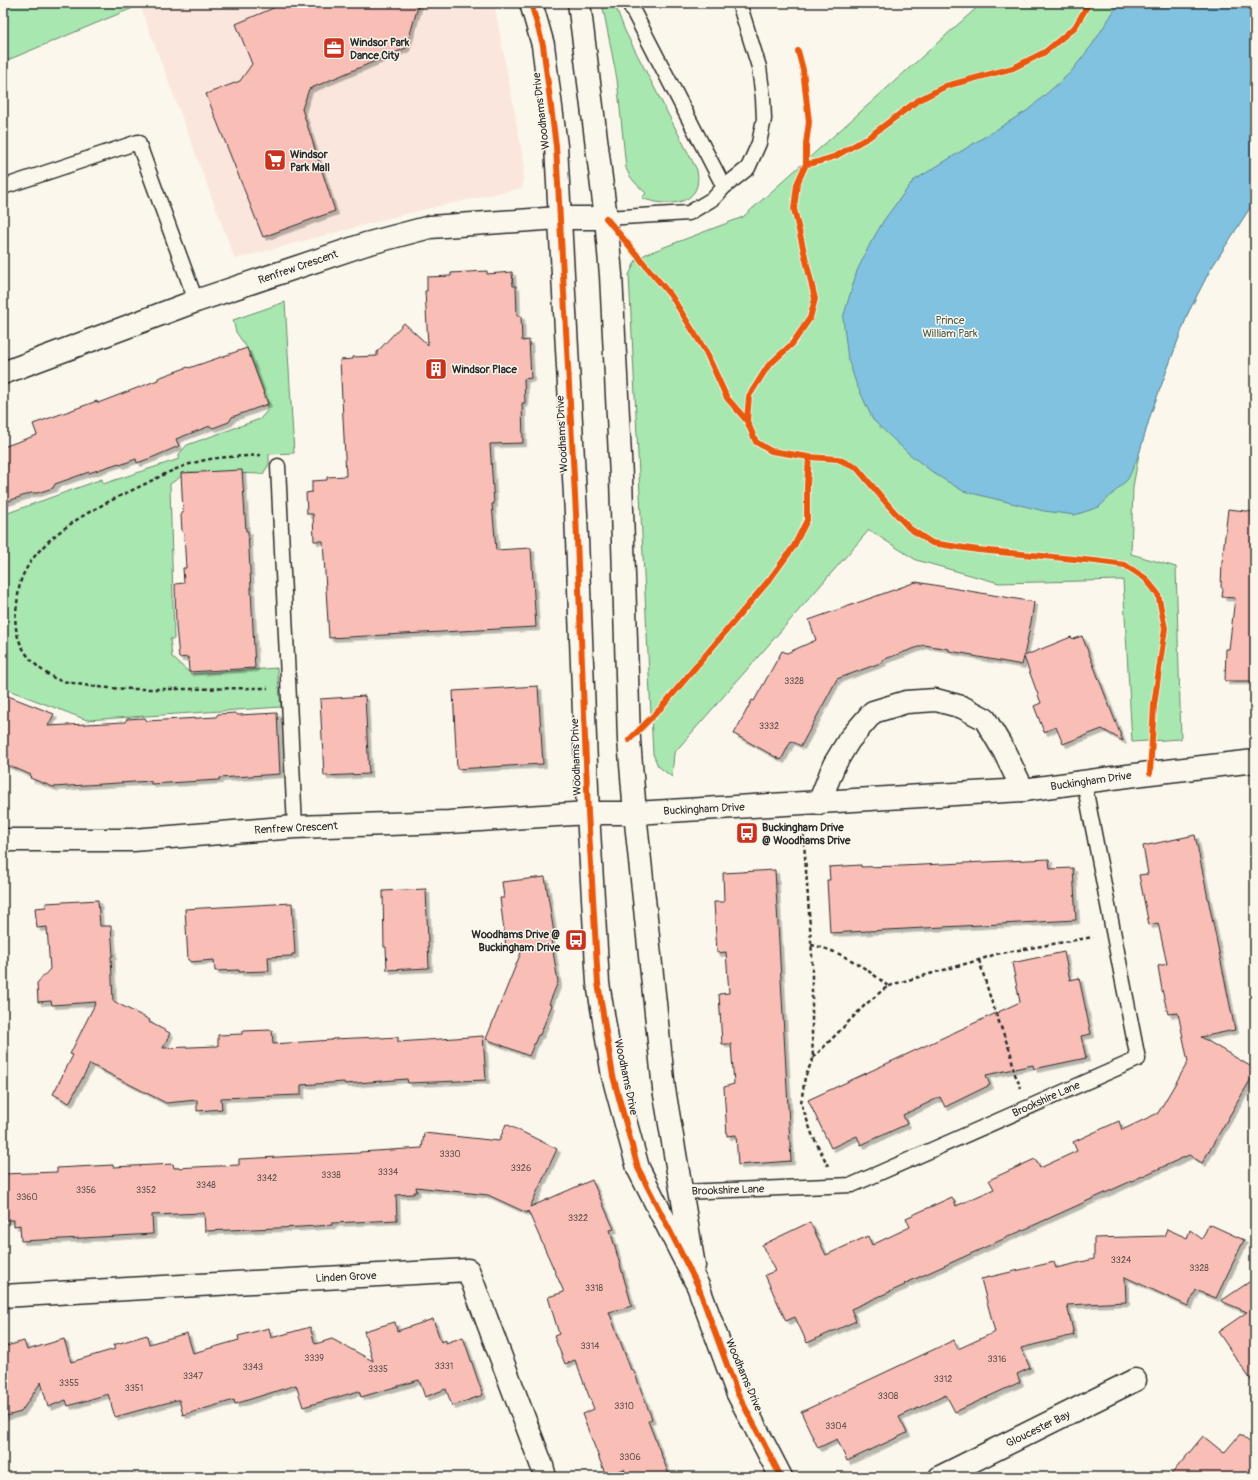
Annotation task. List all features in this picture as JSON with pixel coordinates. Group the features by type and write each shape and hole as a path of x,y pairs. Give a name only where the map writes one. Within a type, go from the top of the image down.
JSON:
{"street":[{"name":"Woodhams Drive","path":"531,3 543,45 556,146 576,514 588,813 598,983 613,1076 638,1168 698,1286 737,1392 781,1477"},
{"name":"Woodhams Drive","path":"579,3 606,218 611,275 621,477 629,740 635,813 664,1089 698,1286"},
{"name":"Renfrew Crescent","path":"3,373 196,301 366,244 430,227 559,218 606,218"},
{"path":"810,803 848,740 873,712 906,702 936,700 962,707 985,719 1004,751 1023,790"},
{"name":"Buckingham Drive","path":"588,813 635,813 1023,790 1255,761"},
{"name":"Renfrew Crescent","path":"3,840 133,840 295,827 448,822 588,813"},
{"name":"Linden Grove","path":"3,1296 468,1270 545,1477"},
{"name":"Gloucester Bay","path":"940,1477 1135,1380"}],"lane":[{"path":"629,3 724,187"},
{"path":"606,218 688,212 714,198 724,187 748,168 759,143 764,119 763,98 759,68 739,3"},
{"path":"3,187 138,142 196,301"},
{"path":"278,466 295,827"},
{"name":"Brookshire Lane","path":"682,1192 852,1185 1138,1059 1084,782"}],"path":[{"path":"278,466 267,454 218,458 198,462 177,469 109,501 64,529 37,554 22,576 16,616 18,639 24,652 36,665 55,679 97,688 289,688"},
{"path":"810,803 813,1058"},
{"path":"838,1186 812,1134 801,1103 805,1077 813,1058 865,1005 894,984 996,954 1113,934"},
{"path":"811,945 822,947 851,961 889,987"},
{"path":"979,960 992,1003 1011,1054 1014,1072 1029,1106"}],"shaded area":[{"path":"139,3 494,3 524,163 522,188 417,211 235,259"}],"green space":[{"path":"3,3 139,3 140,5 3,62"},
{"path":"602,3 616,3 625,31 697,170 698,182 695,191 682,201 662,203 642,198 646,193 632,179 626,168 617,79"},
{"name":"Prince William Park","path":"982,3 1255,3 1255,200 1210,270 1188,313 1151,413 1139,454 1133,487 1131,554 1176,567 1181,739 1132,742 1123,580 999,583 916,560 869,530 674,753 672,777 658,766 653,754 629,275 636,260 646,254 743,217"},
{"path":"285,302 294,453 269,454 269,464 263,474 188,472 170,484 174,639 170,639 172,657 191,674 277,668 281,707 87,720 3,688 4,517 8,513 102,479 103,484 179,459 179,454 187,445 260,419 267,411 268,404 247,348 236,332 233,320"}],"water":[{"path":"1119,3 1255,3 1255,200 1210,270 1188,313 1151,413 1139,454 1128,479 1099,507 1075,515 1044,511 963,491 935,474 908,453 873,420 856,383 848,359 843,318 857,271 870,244 884,220 913,181 1028,110 1070,73 1092,45"}],"building":[{"name":"Windsor Park Mall","path":"285,3 419,3 406,48 309,89 302,109 335,211 263,237 206,94 240,81 252,64 236,24"},
{"path":"487,271 487,274 512,272 513,286 516,286 517,316 521,316 522,341 529,340 531,378 524,379 525,403 522,403 523,443 490,444 494,504 492,504 496,550 531,548 536,627 329,638 323,541 314,541 313,514 307,514 306,493 312,492 312,481 327,480 327,477 346,476 340,360 353,359 353,357 377,356 377,352 404,323 428,345 425,291 427,291 427,277 451,276 451,273"},
{"path":"247,348 268,404 232,417 229,422 213,428 210,426 176,439 179,446 151,458 137,463 136,459 120,465 119,463 89,472 55,484 53,488 37,493 31,493 3,503 3,447 37,435 33,424 97,401 98,403 158,380 158,378"},
{"path":"242,470 246,531 248,531 255,668 189,672 188,657 179,658 176,626 175,584 184,583 183,568 186,568 184,534 182,532 181,515 183,512 181,473"},
{"path":"1228,509 1255,512 1255,681 1225,681 1226,649 1229,649 1235,598 1222,597 1223,589 1221,587 1222,562"},
{"path":"916,582 1034,602 1024,656 1071,637 1073,639 1082,636 1123,741 1102,729 1063,744 1056,727 1044,732 1034,706 1041,703 1024,657 1022,665 924,645 882,660 883,662 837,679 801,746 791,741 781,760 734,734 752,700 754,701 782,651 787,653 816,640 809,620"},
{"path":"538,686 543,764 457,769 453,691"},
{"path":"3,694 54,714 48,726 125,722 127,719 145,718 147,721 216,717 218,714 235,713 238,715 277,713 280,774 219,778 219,780 151,784 151,781 53,787 30,778 31,775 3,763"},
{"path":"365,696 369,774 324,776 320,699"},
{"path":"1195,835 1235,1030 1201,1037 1255,1069 1255,1072 1202,1163 1189,1155 904,1284 905,1285 851,1309 856,1321 807,1343 795,1317 786,1321 765,1275 775,1271 762,1245 810,1222 826,1255 868,1236 872,1245 910,1227 906,1218 952,1197 956,1206 994,1189 989,1180 1035,1159 1040,1168 1077,1151 1073,1142 1119,1121 1122,1130 1158,1113 1188,1062 1178,1013 1168,1014 1158,966 1167,964 1158,923 1149,925 1139,875 1148,874 1143,846"},
{"path":"1049,859 1050,869 1073,868 1076,920 830,933 827,880 830,880 829,867 861,865 861,867 901,866"},
{"path":"775,870 791,1161 738,1165 736,1135 727,1136 724,1087 734,1084 731,1044 722,1044 719,994 729,993 726,952 717,953 714,902 724,902 723,873"},
{"path":"545,877 554,933 550,933 558,982 549,1004 552,1005 540,1035 538,1035 529,1056 486,1039 524,945 506,947 500,898 504,898 502,882"},
{"path":"426,889 429,968 387,970 386,947 384,947 383,891"},
{"path":"98,900 100,926 111,926 113,1001 150,1020 149,1022 170,1033 163,1048 218,1046 218,1035 242,1034 242,1031 272,1030 273,1044 380,1037 398,1037 398,1042 483,1036 486,1080 408,1083 407,1079 345,1084 344,1082 301,1085 301,1095 221,1098 222,1109 197,1111 197,1100 166,1103 90,1064 69,1103 53,1094 73,1055 70,1054 96,1002 52,1005 51,1001 38,1002 37,983 50,969 47,927 37,928 35,908 46,907 46,903"},
{"path":"292,903 295,954 292,954 292,956 268,957 269,971 215,971 214,960 190,962 190,960 188,960 185,909"},
{"path":"1064,952 1070,980 1079,978 1091,1034 1081,1036 1086,1058 1034,1069 1033,1065 986,1075 990,1085 945,1107 940,1097 903,1115 907,1124 861,1145 857,1136 831,1148 808,1100 1020,1002 1012,963"},
{"path":"506,1124 557,1149 530,1207 592,1180 614,1229 610,1230 632,1306 609,1312 631,1370 633,1369 652,1419 648,1421 670,1477 627,1477 624,1469 606,1476 582,1414 594,1409 575,1360 565,1364 554,1336 559,1334 548,1297 564,1292 528,1211 527,1213 488,1195 416,1187 417,1192 414,1192 414,1194 396,1195 397,1220 332,1223 332,1225 301,1227 205,1231 204,1213 152,1215 153,1234 21,1241 20,1225 14,1226 14,1220 3,1220 3,1174 57,1172 57,1168 113,1165 113,1167 173,1164 174,1168 239,1165 239,1159 360,1153 422,1148 424,1133 499,1141"},
{"path":"1209,1224 1244,1240 1216,1298 1196,1290 1188,1306 1125,1277 1126,1302 1067,1305 1074,1335 1021,1348 1030,1368 1017,1374 1020,1382 955,1412 946,1395 899,1417 907,1433 847,1461 837,1439 818,1448 801,1412 954,1340 958,1349 995,1332 981,1279 1054,1262 1056,1268 1094,1259 1094,1238 1164,1236 1167,1229 1187,1238 1190,1230 1202,1239"},
{"path":"1255,1278 1255,1386 1218,1332 1247,1312 1221,1301"},
{"path":"433,1319 441,1342 446,1340 446,1343 463,1337 483,1395 452,1406 446,1389 425,1397 419,1380 361,1397 359,1391 303,1407 296,1385 235,1404 234,1400 183,1415 179,1400 177,1400 115,1417 108,1394 68,1406 66,1400 48,1407 41,1382 21,1412 3,1417 3,1347 24,1341 27,1350 64,1339 71,1362 115,1349 113,1345 147,1335 149,1344 187,1333 193,1353 239,1340 238,1336 269,1328 271,1338 310,1327 315,1344 332,1339 373,1361 364,1331 395,1322 397,1331"},
{"path":"1240,1434 1255,1447 1255,1477 1169,1477 1203,1436 1224,1453"}],"cycle path":[{"path":"531,3 543,45 556,146 576,514 588,813 598,983 613,1076 638,1168 698,1286 737,1392 781,1477"},
{"path":"1089,3 1075,27 1045,52 1013,68 946,86 917,101 869,137 836,156 806,164 797,184 794,209 815,299 810,318 792,344 768,366 749,396 747,421 756,442 771,451 809,457 838,459 857,468 909,528 932,543 978,550 1125,565 1145,578 1158,594 1165,628 1154,705 1150,773"},
{"path":"798,51 803,70 809,122 806,144 806,164"},
{"path":"606,218 672,297 706,352 727,398 747,421"},
{"path":"629,740 661,708 770,579 794,546 807,520 809,457"}],"place":[{"name":"Windsor Park Dance City","path":"334,48"},
{"name":"Windsor Park Mall","path":"275,160"},
{"name":"Windsor Place","path":"436,369"},
{"name":"Buckingham Drive @ Woodhams Drive","path":"747,833"},
{"name":"Woodhams Drive @ Buckingham Drive","path":"576,940"}]}
